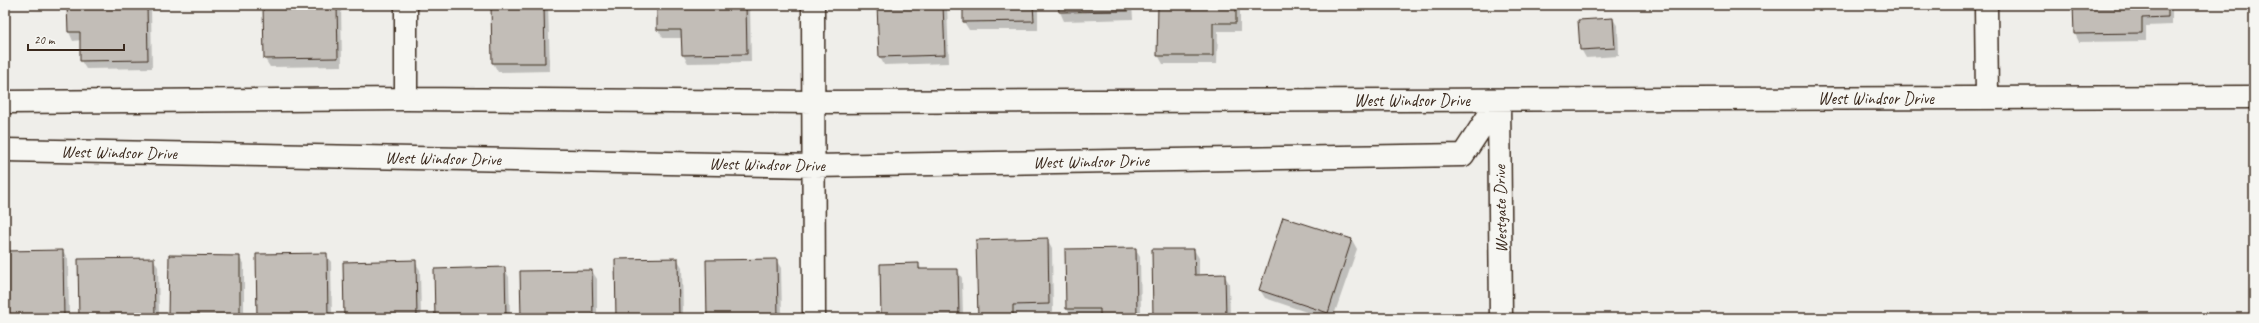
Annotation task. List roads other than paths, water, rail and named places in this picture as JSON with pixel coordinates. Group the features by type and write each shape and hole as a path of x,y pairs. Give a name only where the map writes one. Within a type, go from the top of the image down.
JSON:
{"street":[{"path":"406,5 406,99"},
{"path":"813,5 814,318"},
{"path":"1986,5 1987,97"},
{"name":"West Windsor Drive","path":"5,102 406,99 813,102 2254,97"},
{"name":"West Windsor Drive","path":"5,150 814,166 1464,155 1499,100"},
{"name":"Westgate Drive","path":"1499,100 1501,318"}]}
